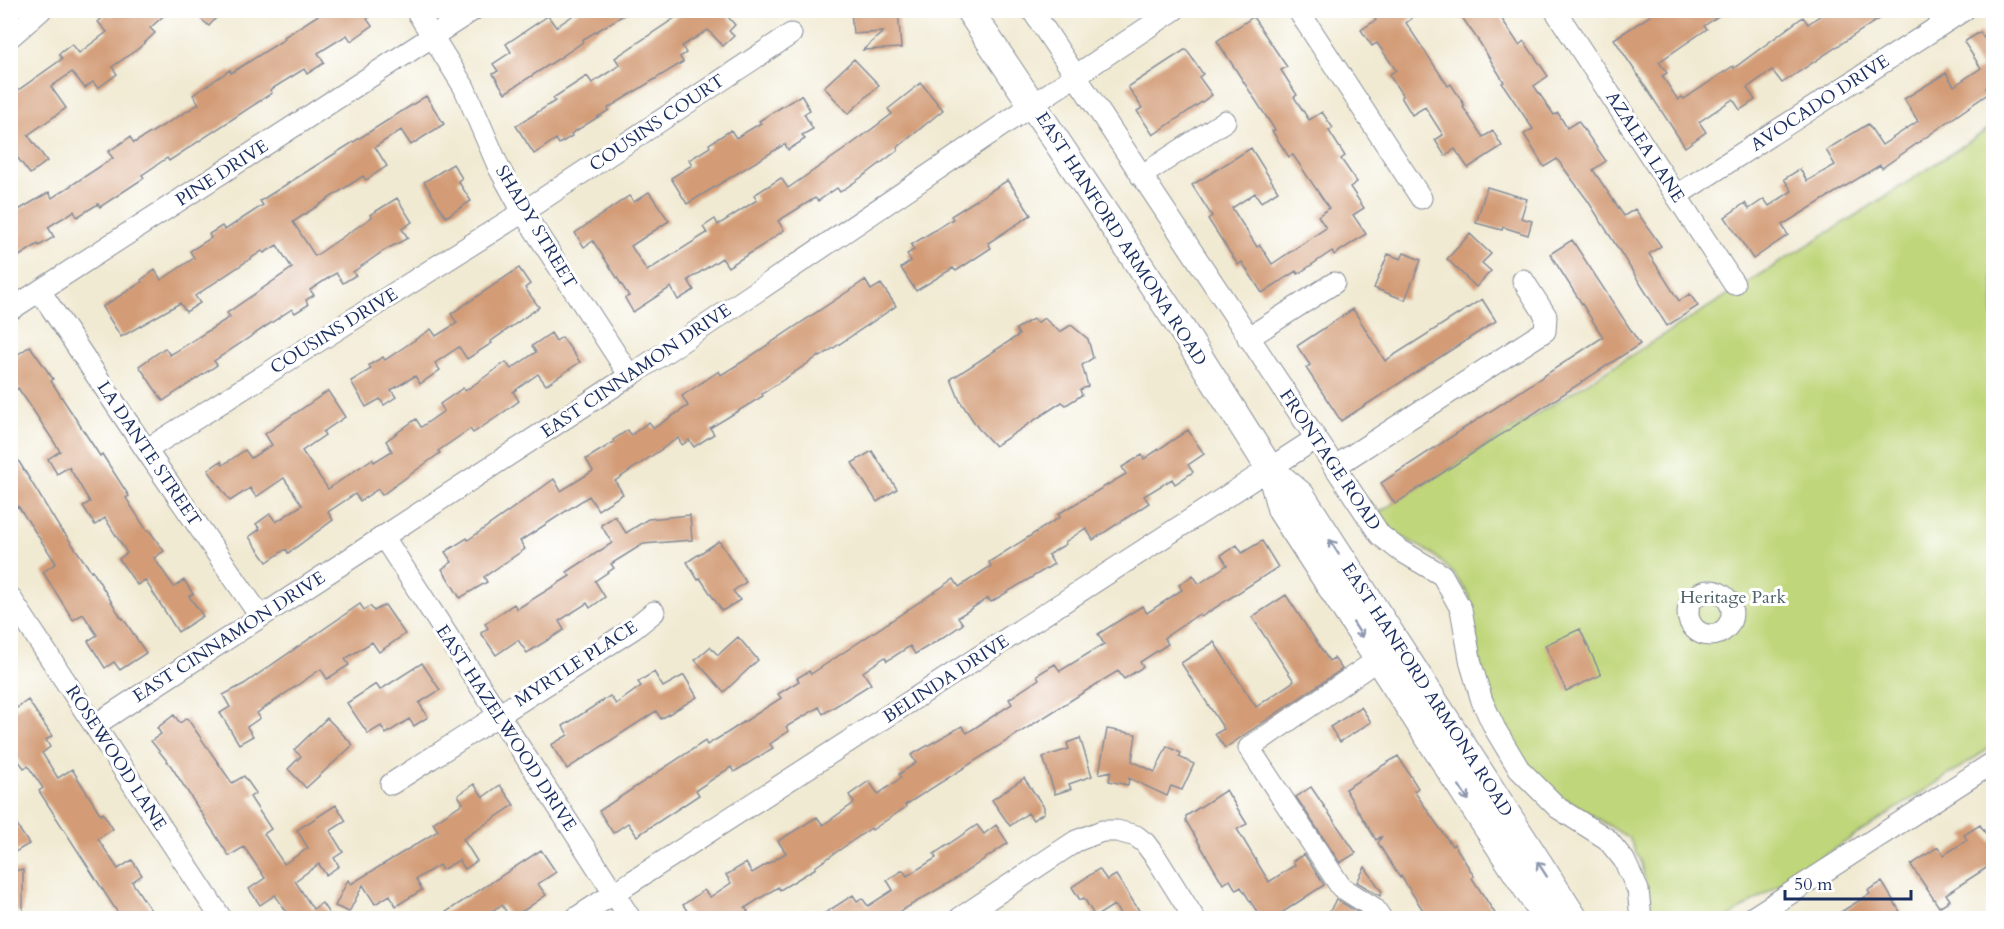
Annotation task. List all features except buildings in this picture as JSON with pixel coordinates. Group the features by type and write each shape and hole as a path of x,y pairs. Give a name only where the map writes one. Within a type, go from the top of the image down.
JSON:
{"main road":[{"name":"EAST HANFORD ARMONA ROAD","path":"969,10 1174,317 1270,469 1281,510 1546,918"},
{"name":"EAST HANFORD ARMONA ROAD","path":"1270,469 1301,495 1574,918"}],"street":[{"path":"10,37 41,10"},
{"name":"SHADY STREET","path":"416,10 464,87 499,168 523,212 630,376"},
{"name":"PINE DRIVE","path":"10,310 473,10"},
{"name":"FRONTAGE ROAD","path":"1032,10 1380,535 1398,549 1442,575 1461,609 1471,664 1482,701 1501,739 1519,769 1558,808 1606,839 1624,860 1638,890 1641,918"},
{"name":"EAST CINNAMON DRIVE","path":"94,725 630,376 1174,10"},
{"path":"1298,10 1420,198"},
{"name":"AVOCADO DRIVE","path":"1677,196 1964,10"},
{"name":"AZALEA LANE","path":"1564,14 1734,284"},
{"name":"COUSINS COURT","path":"523,212 791,34"},
{"path":"1142,176 1224,121"},
{"name":"COUSINS DRIVE","path":"146,450 523,212"},
{"path":"1334,467 1545,331 1546,316 1522,280"},
{"path":"1248,338 1334,283"},
{"name":"LA DANTE STREET","path":"40,291 260,616"},
{"name":"BELINDA DRIVE","path":"576,918 1315,439"},
{"name":"EAST HAZELWOOD DRIVE","path":"383,536 630,918"},
{"name":"ROSEWOOD LANE","path":"10,597 221,918"},
{"name":"MYRTLE PLACE","path":"391,784 633,629 654,612"},
{"path":"1377,660 1249,748 1341,887 1374,908 1381,918"},
{"path":"1752,918 1992,765"},
{"path":"960,918 1076,841 1102,831 1117,831 1136,836 1145,843 1194,918"}],"green space":[{"name":"Heritage Park","path":"1993,126 1993,746 1728,918 1652,918 1641,863 1629,838 1548,788 1515,750 1502,726 1481,669 1469,595 1454,574 1433,554 1388,529 1378,513 1880,200"}]}
